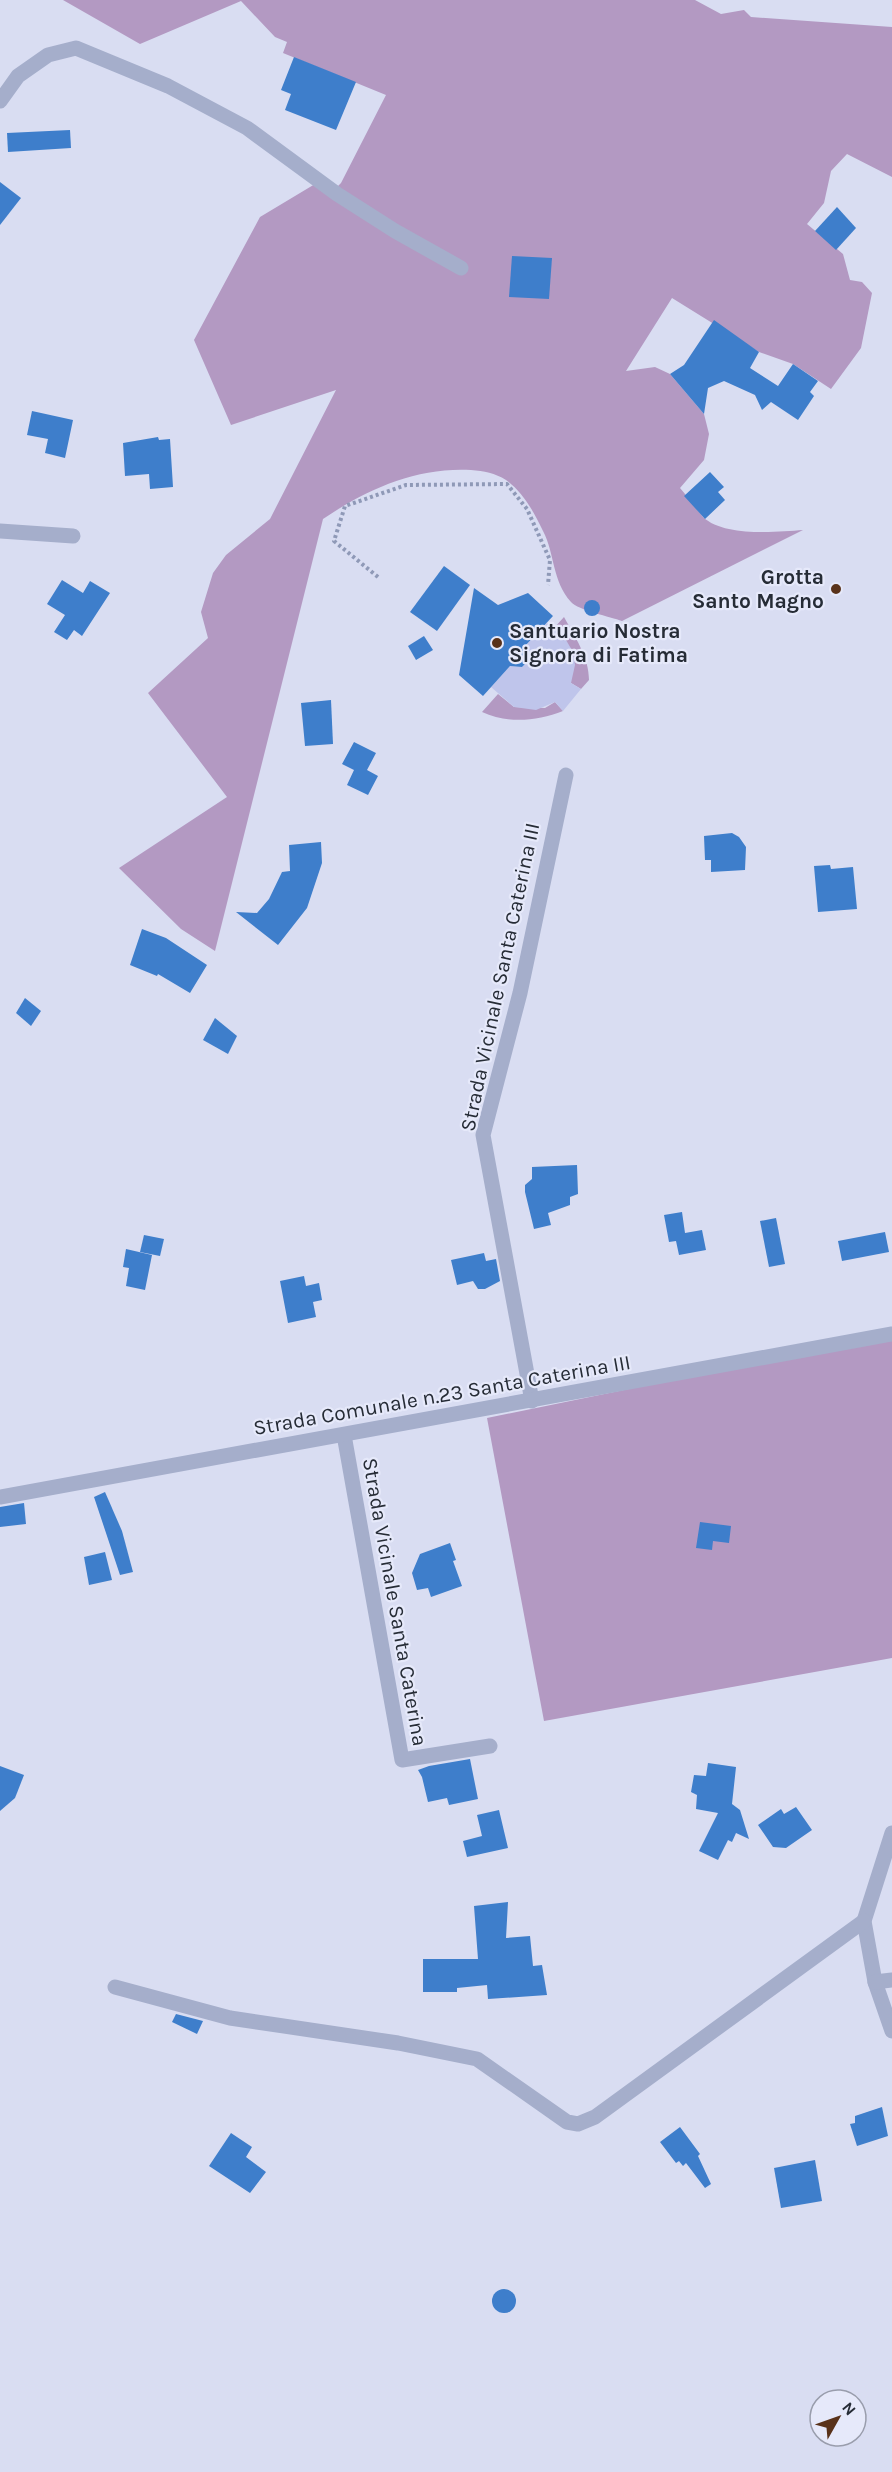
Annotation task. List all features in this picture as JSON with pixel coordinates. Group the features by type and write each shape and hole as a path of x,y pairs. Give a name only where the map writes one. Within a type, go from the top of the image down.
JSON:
{"street":[{"path":"0,101 18,76 48,55 76,48 168,86 247,128 337,194 395,231 461,268"},
{"path":"0,531 73,536"},
{"name":"Strada Vicinale Santa Caterina III","path":"532,1401 483,1135 520,993 566,775"},
{"name":"Strada Comunale n.23 Santa Caterina III","path":"0,1497 892,1334"},
{"name":"Strada Vicinale Santa Caterina","path":"344,1435 402,1760 490,1746"},
{"path":"892,1833 864,1921 876,1982 892,2031"},
{"path":"115,1988 230,2018 398,2043 477,2059 567,2122 578,2124 595,2117 864,1921"},
{"path":"876,1982 892,1980"}],"path":[{"path":"378,577 334,541 345,506 406,485 507,484 527,509 550,560 548,585"}],"shaded area":[{"path":"63,0 695,0 721,14 744,10 751,17 892,27 892,177 847,154 831,171 824,203 807,224 843,254 850,280 862,282 872,293 861,348 831,389 793,364 759,352 672,298 626,371 655,367 670,374 704,414 709,434 704,460 680,488 703,517 724,528 751,532 803,530 622,621 587,610 571,602 560,585 547,540 532,510 512,485 494,474 476,470 451,470 412,476 357,498 323,519 215,951 181,929 119,868 227,797 148,693 208,638 201,612 213,573 226,555 270,519 336,390 231,425 194,340 260,217 315,184 331,193 341,183 386,95 283,53 287,42 275,37 241,1 140,44"},
{"path":"564,617 587,663 589,680 581,689 571,683 553,629"},
{"path":"547,623 566,640 573,652 575,665 571,683 581,689 563,711 555,702 536,710 514,707 491,687 510,666 522,667 530,659 525,646"},
{"path":"498,694 514,707 545,708 555,702 563,711 522,720 492,716 482,712"},
{"path":"892,1335 892,1658 544,1721 487,1418"}],"building":[{"path":"294,57 356,82 336,130 285,110 291,94 281,90"},
{"path":"70,130 71,148 8,152 7,133"},
{"path":"0,182 21,198 0,225"},
{"path":"837,207 856,228 836,250 815,231"},
{"path":"512,256 552,258 549,299 509,297"},
{"path":"714,320 759,352 750,368 778,386 793,364 818,381 810,392 814,396 798,420 771,402 762,410 755,395 724,381 708,388 704,414 670,374 684,365"},
{"path":"32,411 73,420 65,458 45,453 48,439 27,435"},
{"path":"158,437 159,440 170,439 173,487 150,489 149,474 125,476 123,443"},
{"path":"710,472 724,487 718,492 725,500 705,519 684,496"},
{"path":"444,566 470,585 437,631 410,612"},
{"path":"62,580 83,593 90,581 110,593 82,636 74,630 67,640 54,632 65,615 47,604"},
{"name":"Santuario Nostra Signora di Fatima","path":"474,588 498,605 528,593 553,616 525,646 530,659 522,667 510,666 483,696 459,675"},
{"path":"589,600 595,600 600,608 598,614 589,616 584,611 584,605"},
{"path":"424,636 433,650 416,660 408,646"},
{"path":"331,700 333,744 305,746 301,703"},
{"path":"354,742 376,753 367,770 378,776 368,795 347,785 354,770 342,764"},
{"path":"732,833 739,837 746,847 745,870 711,872 711,860 705,860 704,836"},
{"path":"321,842 322,863 307,908 278,945 236,912 257,913 269,899 282,872 290,871 289,845"},
{"path":"830,865 831,869 853,867 857,909 818,912 814,866"},
{"path":"142,929 166,938 207,965 190,993 158,974 157,976 130,965"},
{"path":"25,998 41,1011 31,1026 16,1013"},
{"path":"215,1018 237,1036 228,1054 203,1040"},
{"path":"577,1165 578,1194 570,1197 570,1205 548,1213 551,1225 534,1229 525,1192 525,1185 532,1179 532,1167"},
{"path":"682,1212 685,1233 702,1230 706,1250 679,1255 676,1241 669,1242 664,1215"},
{"path":"776,1218 785,1264 769,1267 760,1221"},
{"path":"885,1232 889,1252 842,1261 838,1241"},
{"path":"144,1235 164,1239 160,1256 140,1252"},
{"path":"126,1249 152,1255 145,1290 126,1286 129,1268 123,1267"},
{"path":"484,1253 486,1261 496,1259 500,1281 485,1289 478,1289 473,1281 457,1285 451,1260"},
{"path":"304,1276 306,1286 319,1283 322,1300 313,1302 316,1317 288,1323 280,1281"},
{"path":"105,1492 122,1531 133,1572 120,1575 94,1497"},
{"path":"24,1503 26,1524 0,1527 0,1507"},
{"path":"700,1522 731,1526 729,1543 713,1541 712,1550 696,1548"},
{"path":"450,1543 456,1560 453,1561 462,1586 431,1597 428,1588 417,1590 412,1573 420,1554"},
{"path":"105,1552 112,1580 89,1585 84,1557"},
{"path":"470,1759 478,1799 449,1805 447,1798 428,1802 418,1770"},
{"path":"708,1763 736,1767 732,1804 740,1810 749,1839 736,1833 732,1842 728,1840 718,1860 699,1851 718,1813 696,1809 697,1795 691,1792 694,1775 706,1776"},
{"path":"0,1766 24,1775 15,1798 0,1811"},
{"path":"796,1807 812,1830 786,1848 773,1847 758,1825 781,1809 784,1814"},
{"path":"499,1810 508,1848 467,1857 463,1841 482,1836 477,1815"},
{"path":"508,1902 506,1938 530,1936 533,1966 542,1965 547,1995 488,1999 487,1985 457,1988 457,1992 423,1992 423,1959 478,1959 474,1906"},
{"path":"176,2014 203,2021 197,2034 172,2022"},
{"path":"882,2107 888,2136 857,2146 850,2124 855,2123 855,2116"},
{"path":"680,2127 700,2154 698,2156 711,2184 705,2188 686,2163 683,2166 679,2161 676,2163 660,2142"},
{"path":"231,2133 252,2147 246,2157 266,2172 250,2193 209,2166"},
{"path":"815,2160 822,2201 781,2208 774,2168"},
{"path":"504,2289 512,2293 516,2301 512,2309 504,2313 496,2309 492,2301 496,2293"}],"place":[{"name":"Grotta Santo Magno","path":"836,589"},
{"name":"Santuario Nostra Signora di Fatima","path":"497,643"}]}
